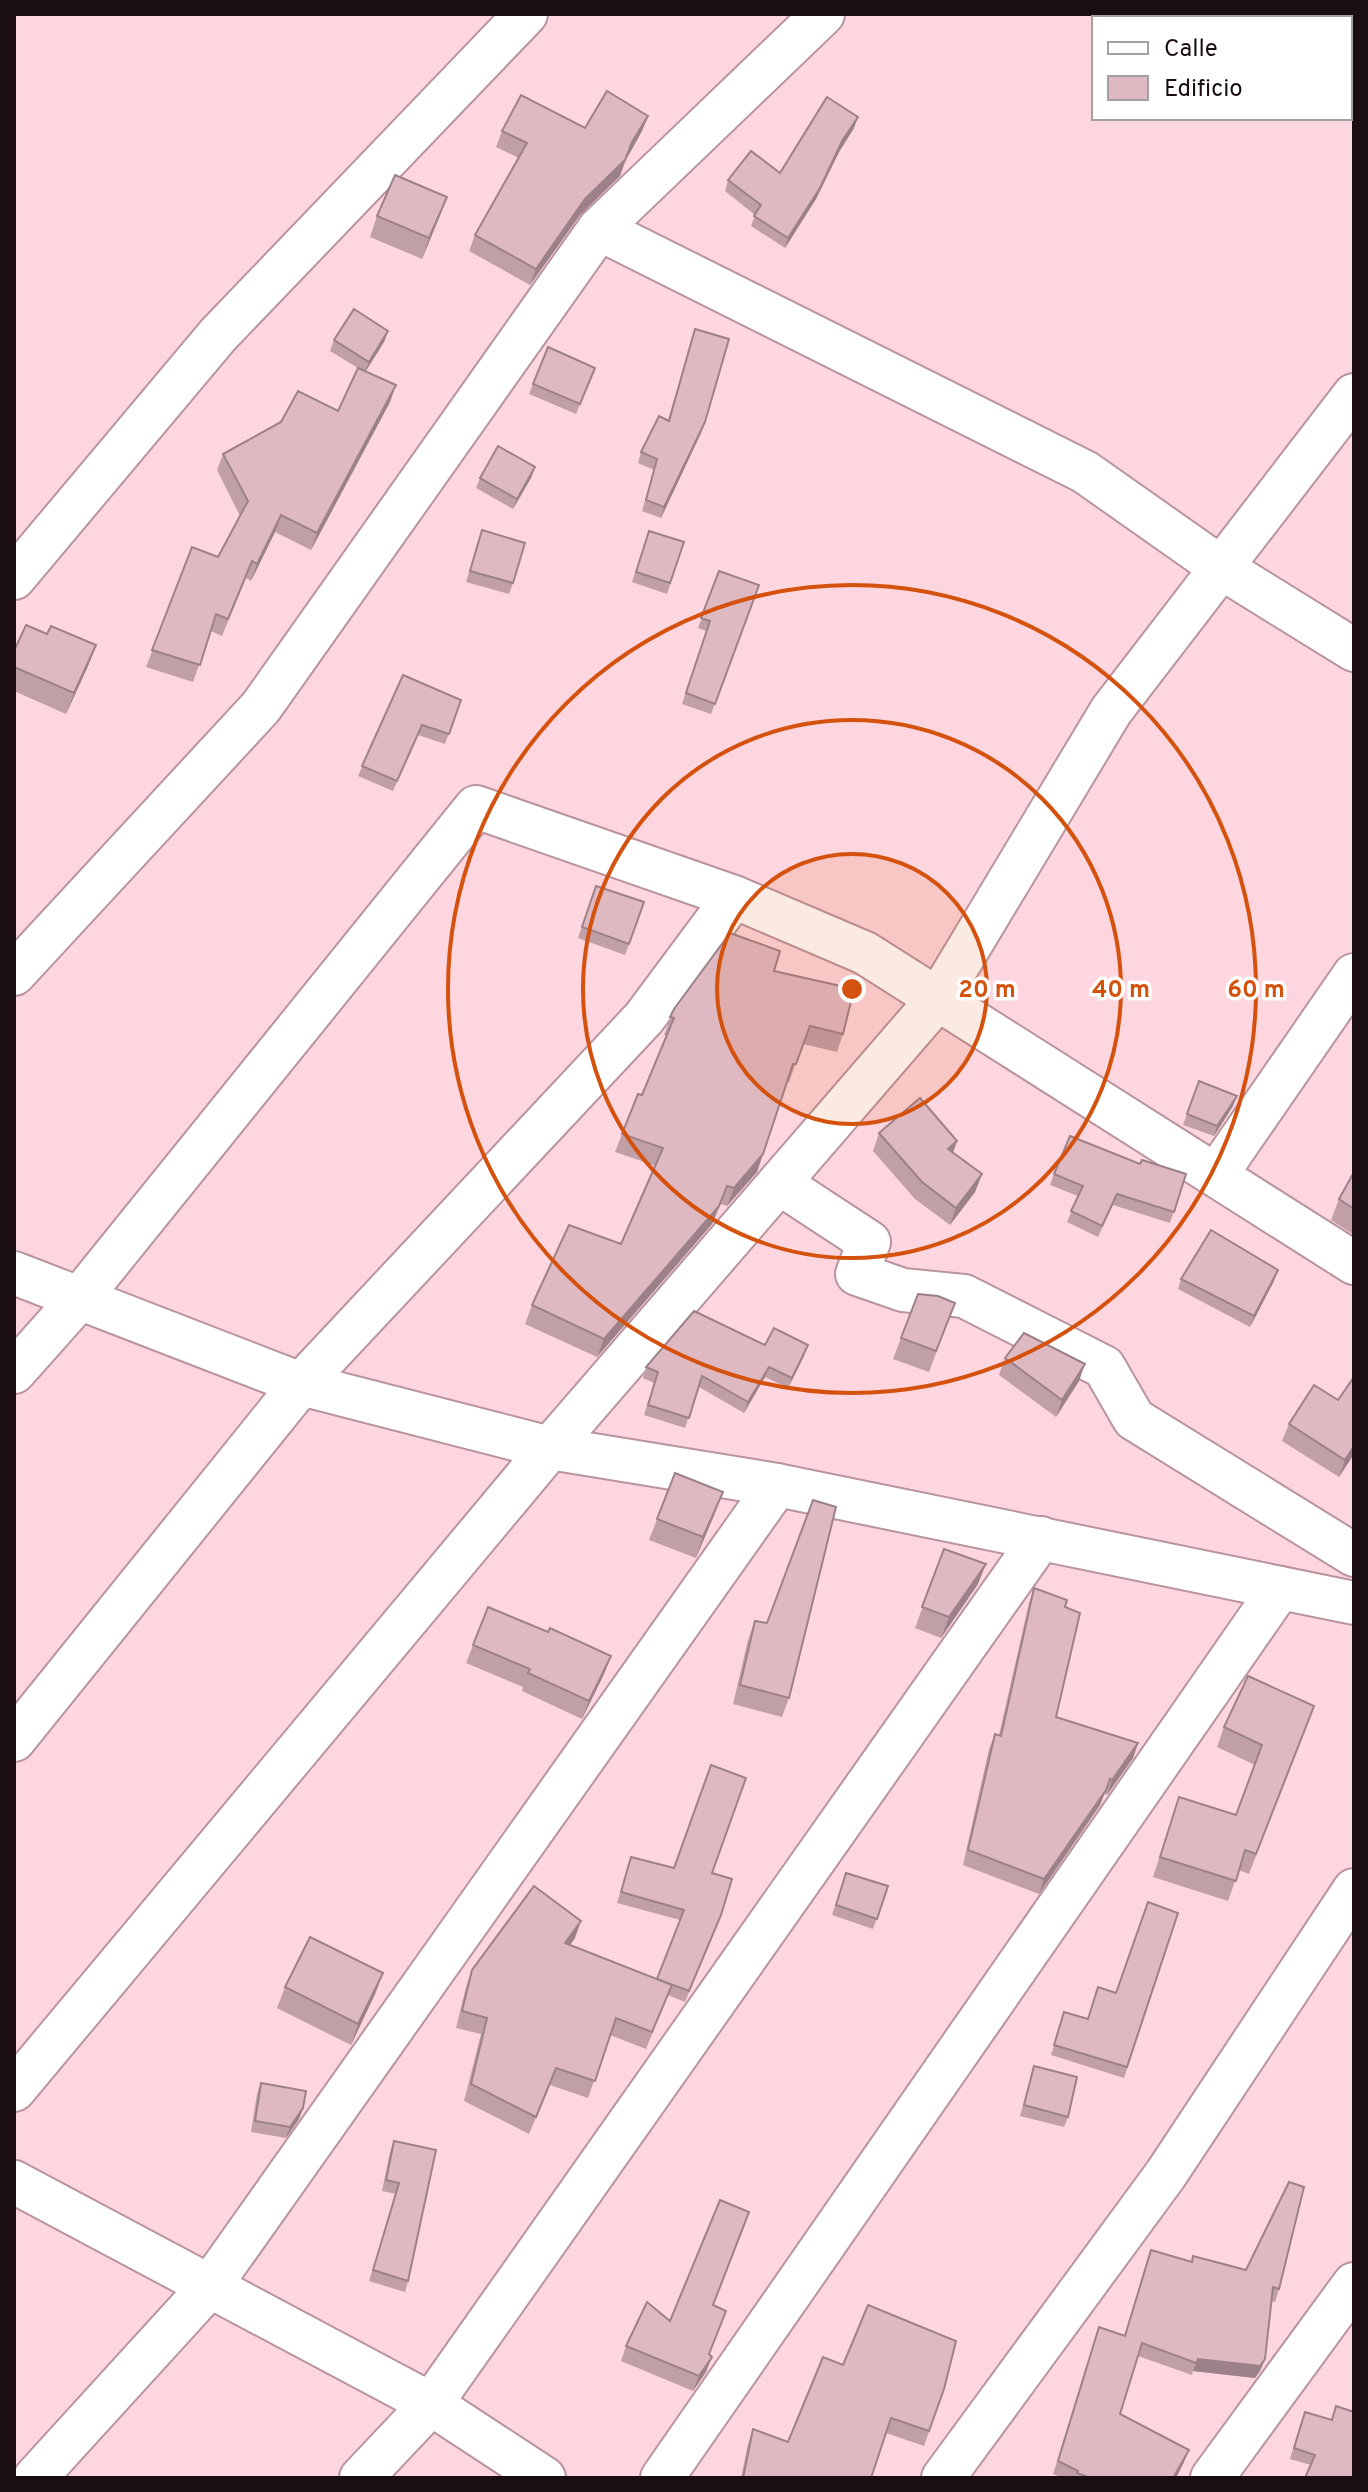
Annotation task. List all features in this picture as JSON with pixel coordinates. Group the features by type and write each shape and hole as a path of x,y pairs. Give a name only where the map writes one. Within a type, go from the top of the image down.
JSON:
{"street":[{"path":"14,578 218,335 526,14"},
{"path":"14,974 261,707 599,229 823,14"},
{"path":"599,229 1085,472 1220,567 1354,650"},
{"path":"14,2090 550,1448 938,999 1111,711 1354,395"},
{"path":"14,1372 79,1299 476,807 734,897 865,953 1354,1263"},
{"path":"14,1740 301,1384 644,1018 734,897"},
{"path":"1216,1175 1354,975"},
{"path":"779,1183 869,1242 857,1274 903,1290 964,1296 1104,1367 1134,1419 1354,1555"},
{"path":"14,1273 301,1384 550,1448 777,1485 1354,1603"},
{"path":"35,2478 210,2286 777,1485"},
{"path":"361,2478 431,2404 1041,1538"},
{"path":"662,2478 1280,1588"},
{"path":"943,2478 1166,2174 1354,1890"},
{"path":"14,2182 431,2404 544,2478"},
{"path":"1212,2478 1354,2284"}],"building":[{"path":"607,91 648,116 625,160 585,199 536,269 475,235 527,143 502,131 521,95 585,128"},
{"path":"827,97 858,117 842,141 820,188 788,238 754,216 761,205 728,180 751,151 780,173"},
{"path":"395,175 447,197 429,238 377,216"},
{"path":"354,309 388,331 369,362 334,340"},
{"path":"695,329 729,339 705,422 664,507 646,500 657,459 641,452 659,416 669,421"},
{"path":"548,347 595,368 580,404 533,384"},
{"path":"358,368 396,385 317,533 281,515 257,564 252,561 228,619 216,614 200,665 152,650 192,547 218,557 248,501 223,454 281,422 298,391 338,411"},
{"path":"498,446 535,467 517,499 480,478"},
{"path":"482,530 525,543 513,583 470,571"},
{"path":"649,531 684,542 670,583 636,572"},
{"path":"719,571 759,585 715,704 686,693 710,621 701,618"},
{"path":"26,625 47,634 51,626 96,645 74,693 14,667 14,651"},
{"path":"403,675 461,700 449,734 422,725 397,781 362,766"},
{"path":"596,886 644,902 629,944 582,927"},
{"path":"730,933 780,951 774,971 854,989 843,1034 810,1026 796,1064 793,1064 763,1154 734,1188 727,1186 719,1206 604,1339 532,1305 569,1225 621,1244 663,1148 622,1134 638,1094 642,1095 674,1018 670,1017 674,1009"},
{"path":"1199,1081 1237,1096 1217,1126 1187,1114"},
{"path":"920,1098 957,1141 948,1149 982,1174 956,1208 922,1182 879,1133"},
{"path":"1070,1136 1140,1164 1142,1160 1186,1174 1174,1212 1117,1194 1102,1226 1071,1211 1083,1186 1054,1174"},
{"path":"1354,1172 1354,1209 1339,1199"},
{"path":"1211,1230 1278,1270 1254,1316 1181,1279"},
{"path":"918,1294 938,1296 955,1303 936,1351 901,1338"},
{"path":"694,1311 765,1345 774,1328 808,1345 792,1378 769,1367 748,1402 702,1376 689,1418 648,1405 658,1372 646,1367"},
{"path":"1024,1333 1085,1364 1062,1400 1005,1358"},
{"path":"1354,1377 1354,1446 1345,1460 1289,1424 1314,1385 1338,1400"},
{"path":"675,1473 723,1492 703,1537 657,1519"},
{"path":"813,1500 836,1507 789,1698 740,1685 755,1621 767,1623"},
{"path":"944,1549 986,1564 949,1617 922,1607"},
{"path":"1034,1588 1067,1600 1065,1607 1080,1613 1056,1717 1138,1743 1110,1779 1106,1790 1044,1879 968,1850 995,1734 1001,1736"},
{"path":"488,1607 548,1632 550,1628 611,1656 589,1701 528,1673 530,1669 473,1645"},
{"path":"1248,1676 1314,1706 1256,1854 1245,1850 1236,1881 1160,1857 1179,1797 1236,1815 1262,1745 1224,1727"},
{"path":"711,1765 746,1778 712,1873 732,1879 721,1915 689,1991 657,1979 684,1910 621,1892 631,1857 674,1868"},
{"path":"846,1873 888,1886 877,1919 836,1905"},
{"path":"534,1886 581,1921 565,1943 672,1985 652,2032 616,2018 595,2081 556,2068 536,2117 471,2084 487,2018 462,2011 472,1970"},
{"path":"1148,1902 1178,1913 1127,2067 1054,2045 1064,2012 1088,2019 1098,1987 1116,1993"},
{"path":"310,1937 383,1973 358,2024 285,1987"},
{"path":"1034,2066 1077,2077 1068,2117 1024,2105"},
{"path":"261,2083 306,2091 303,2108 290,2127 255,2121"},
{"path":"394,2141 436,2150 408,2281 373,2270 399,2183 386,2180"},
{"path":"1289,2182 1304,2187 1279,2289 1273,2287 1265,2359 1260,2366 1198,2359 1196,2363 1142,2343 1120,2414 1189,2450 1173,2478 1091,2478 1058,2461 1099,2327 1125,2336 1151,2250 1192,2262 1193,2256 1246,2270"},
{"path":"720,2200 749,2212 713,2305 726,2311 709,2354 712,2357 699,2376 626,2346 647,2302 670,2321"},
{"path":"868,2305 956,2341 929,2431 891,2418 871,2478 743,2478 753,2429 788,2442 823,2357 843,2365"},
{"path":"1336,2406 1354,2412 1354,2478 1305,2478 1315,2455 1294,2448 1305,2412 1332,2420"}]}
